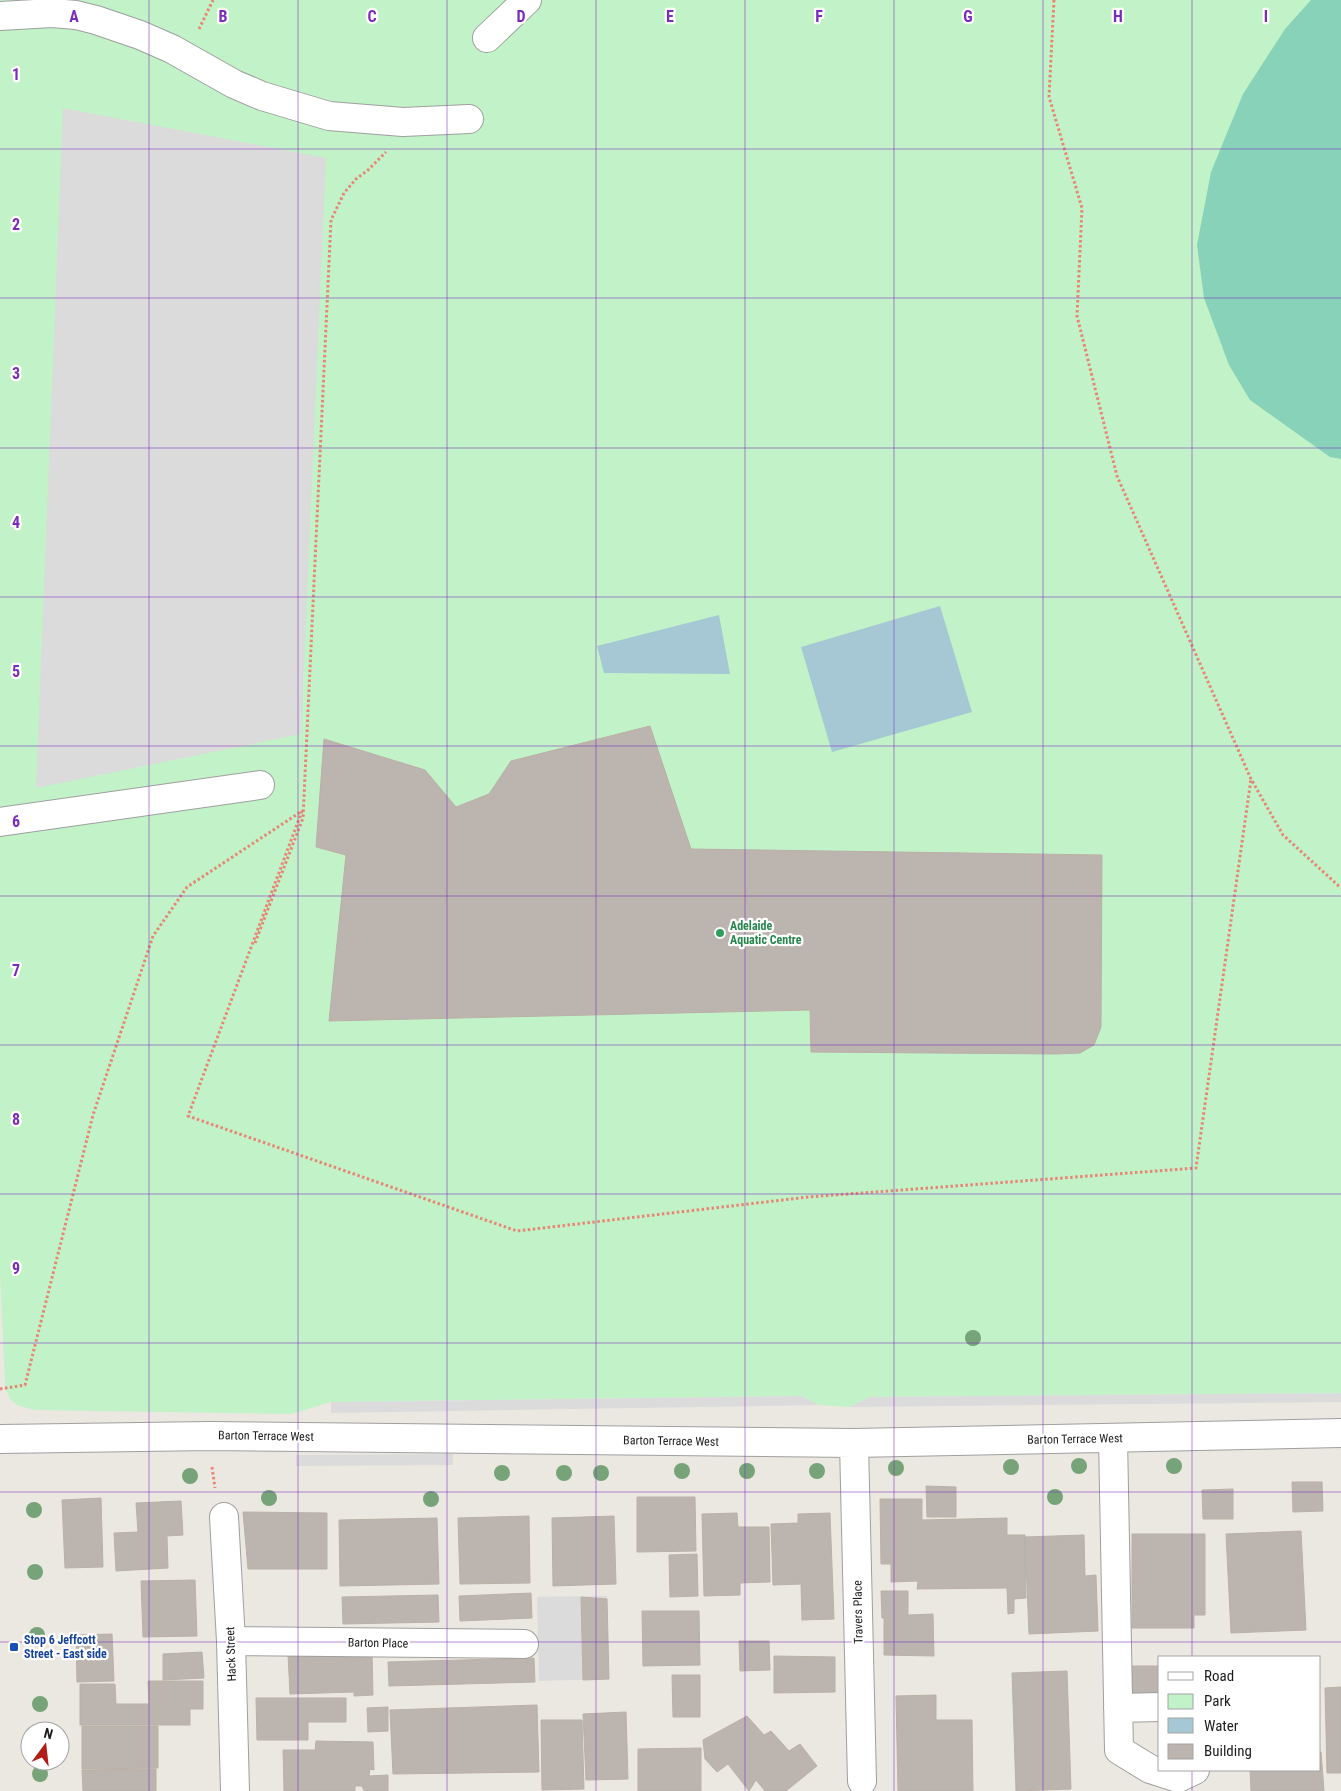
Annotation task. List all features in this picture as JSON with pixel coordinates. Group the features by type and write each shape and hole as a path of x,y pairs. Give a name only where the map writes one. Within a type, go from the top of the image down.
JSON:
{"street":[{"path":"487,38 527,0"},
{"path":"0,16 52,13 76,15 96,20 140,35 184,55 234,84 262,96 329,116 403,122 469,119"},
{"path":"0,822 260,784"},
{"name":"Barton Terrace West","path":"0,1439 210,1436 854,1443 1341,1433"},
{"path":"1113,1438 1119,1750 1150,1769 1178,1778 1193,1771"},
{"name":"Travers Place","path":"854,1443 862,1781"},
{"name":"Hack Street","path":"224,1517 231,1641 235,1791"},
{"name":"Barton Place","path":"231,1641 524,1644"},
{"path":"1118,1708 1158,1707"}],"path":[{"path":"1054,0 1049,97 1082,208 1077,316 1114,467 1251,779 1283,835 1341,888"},
{"path":"188,1116 304,818 331,220 344,193 356,179 387,151 403,122"},
{"path":"188,1116 517,1231 808,1197 1196,1168 1251,779"},
{"path":"0,1389 25,1385 93,1115 153,936 186,888 302,811 188,1116"},
{"path":"210,1436 213,1482 224,1517"}],"green space":[{"path":"0,0 1341,0 1341,1393 870,1397 849,1407 818,1405 802,1396 331,1402 291,1414 35,1410 17,1404 10,1399 5,1382 0,1276"},
{"path":"1311,0 1341,0 1341,459 1330,457 1250,400 1229,365 1204,298 1197,245 1211,172 1243,94 1285,29"}],"shaded area":[{"path":"63,108 326,158 301,734 36,788"},
{"path":"1341,1393 1341,1402 849,1407 870,1397"},
{"path":"802,1396 818,1405 331,1413 331,1402"},
{"path":"453,1454 453,1465 296,1466 296,1455"},
{"path":"607,1596 609,1679 539,1681 537,1597"}],"water":[{"path":"940,606 972,712 832,752 801,647"},
{"path":"719,615 730,674 604,673 597,646"}],"building":[{"name":"Adelaide Aquatic Centre","path":"650,726 691,849 1102,855 1101,1027 1094,1045 1080,1053 1057,1054 811,1052 810,1010 329,1021 346,855 316,847 324,739 425,770 456,807 489,794 511,761"},
{"path":"1292,1482 1322,1482 1323,1511 1293,1512"},
{"path":"926,1486 956,1487 956,1517 927,1517"},
{"path":"1233,1489 1233,1519 1203,1519 1202,1490"},
{"path":"637,1497 695,1497 696,1551 637,1552"},
{"path":"101,1498 103,1567 65,1568 62,1500"},
{"path":"880,1499 922,1499 922,1520 1007,1518 1007,1535 1025,1535 1026,1598 1014,1599 1014,1613 1008,1614 1007,1588 917,1589 918,1581 891,1582 891,1564 881,1564"},
{"path":"181,1501 183,1535 167,1536 168,1568 116,1571 114,1533 138,1532 136,1503"},
{"path":"243,1512 327,1513 327,1569 248,1569"},
{"path":"737,1513 738,1527 769,1527 770,1582 740,1583 740,1595 704,1596 702,1514"},
{"path":"830,1513 834,1619 802,1620 801,1584 773,1585 771,1524 798,1523 798,1514"},
{"path":"529,1516 530,1583 460,1584 458,1518"},
{"path":"614,1516 616,1584 553,1586 552,1518"},
{"path":"437,1518 439,1584 340,1586 339,1520"},
{"path":"1301,1531 1306,1630 1231,1633 1226,1534"},
{"path":"1132,1534 1205,1534 1205,1615 1194,1615 1194,1628 1132,1628"},
{"path":"1084,1535 1085,1576 1096,1575 1098,1631 1029,1634 1025,1537"},
{"path":"697,1554 698,1596 670,1597 669,1555"},
{"path":"195,1580 197,1636 143,1637 141,1581"},
{"path":"881,1591 908,1591 908,1615 933,1614 934,1656 884,1655 884,1618 882,1618"},
{"path":"531,1593 532,1618 460,1621 459,1596"},
{"path":"438,1595 439,1622 343,1624 342,1597"},
{"path":"581,1597 607,1599 609,1679 583,1680"},
{"path":"642,1611 699,1611 700,1665 643,1666"},
{"path":"112,1634 114,1681 77,1682 76,1635"},
{"path":"739,1641 769,1641 770,1670 740,1671"},
{"path":"202,1652 204,1678 163,1680 163,1654"},
{"path":"372,1652 373,1695 354,1696 354,1692 290,1694 288,1654"},
{"path":"774,1656 835,1657 835,1692 774,1693"},
{"path":"534,1658 535,1682 389,1686 388,1662"},
{"path":"1124,1666 1158,1666 1158,1699 1124,1699"},
{"path":"1067,1671 1071,1789 1016,1791 1012,1673"},
{"path":"672,1675 700,1675 700,1717 673,1717"},
{"path":"148,1681 203,1681 203,1709 190,1709 190,1725 80,1725 80,1684 115,1684 116,1704 149,1704"},
{"path":"1341,1687 1341,1773 1327,1773 1325,1688"},
{"path":"936,1695 936,1720 972,1720 973,1791 898,1791 896,1696"},
{"path":"256,1698 346,1698 346,1722 308,1722 308,1740 257,1740"},
{"path":"537,1705 539,1772 393,1774 390,1710"},
{"path":"388,1707 388,1731 368,1732 367,1708"},
{"path":"626,1712 628,1779 586,1780 583,1714"},
{"path":"747,1716 764,1735 771,1731 789,1751 800,1744 817,1766 786,1791 765,1791 756,1780 749,1791 728,1764 717,1772 705,1759 703,1740"},
{"path":"541,1720 582,1720 584,1789 542,1790"},
{"path":"82,1726 158,1726 158,1768 82,1769"},
{"path":"316,1741 373,1742 374,1770 370,1769 369,1776 388,1775 388,1791 364,1791 362,1786 355,1786 355,1791 284,1791 283,1750 315,1750"},
{"path":"701,1748 701,1791 638,1791 638,1749"},
{"path":"1321,1752 1324,1791 1251,1791 1250,1771 1321,1771"},
{"path":"156,1769 156,1791 83,1791 82,1770"}],"place":[{"name":"Adelaide Aquatic Centre","path":"720,933"},
{"name":"Stop 6 Jeffcott Street - East side","path":"14,1647"}]}
